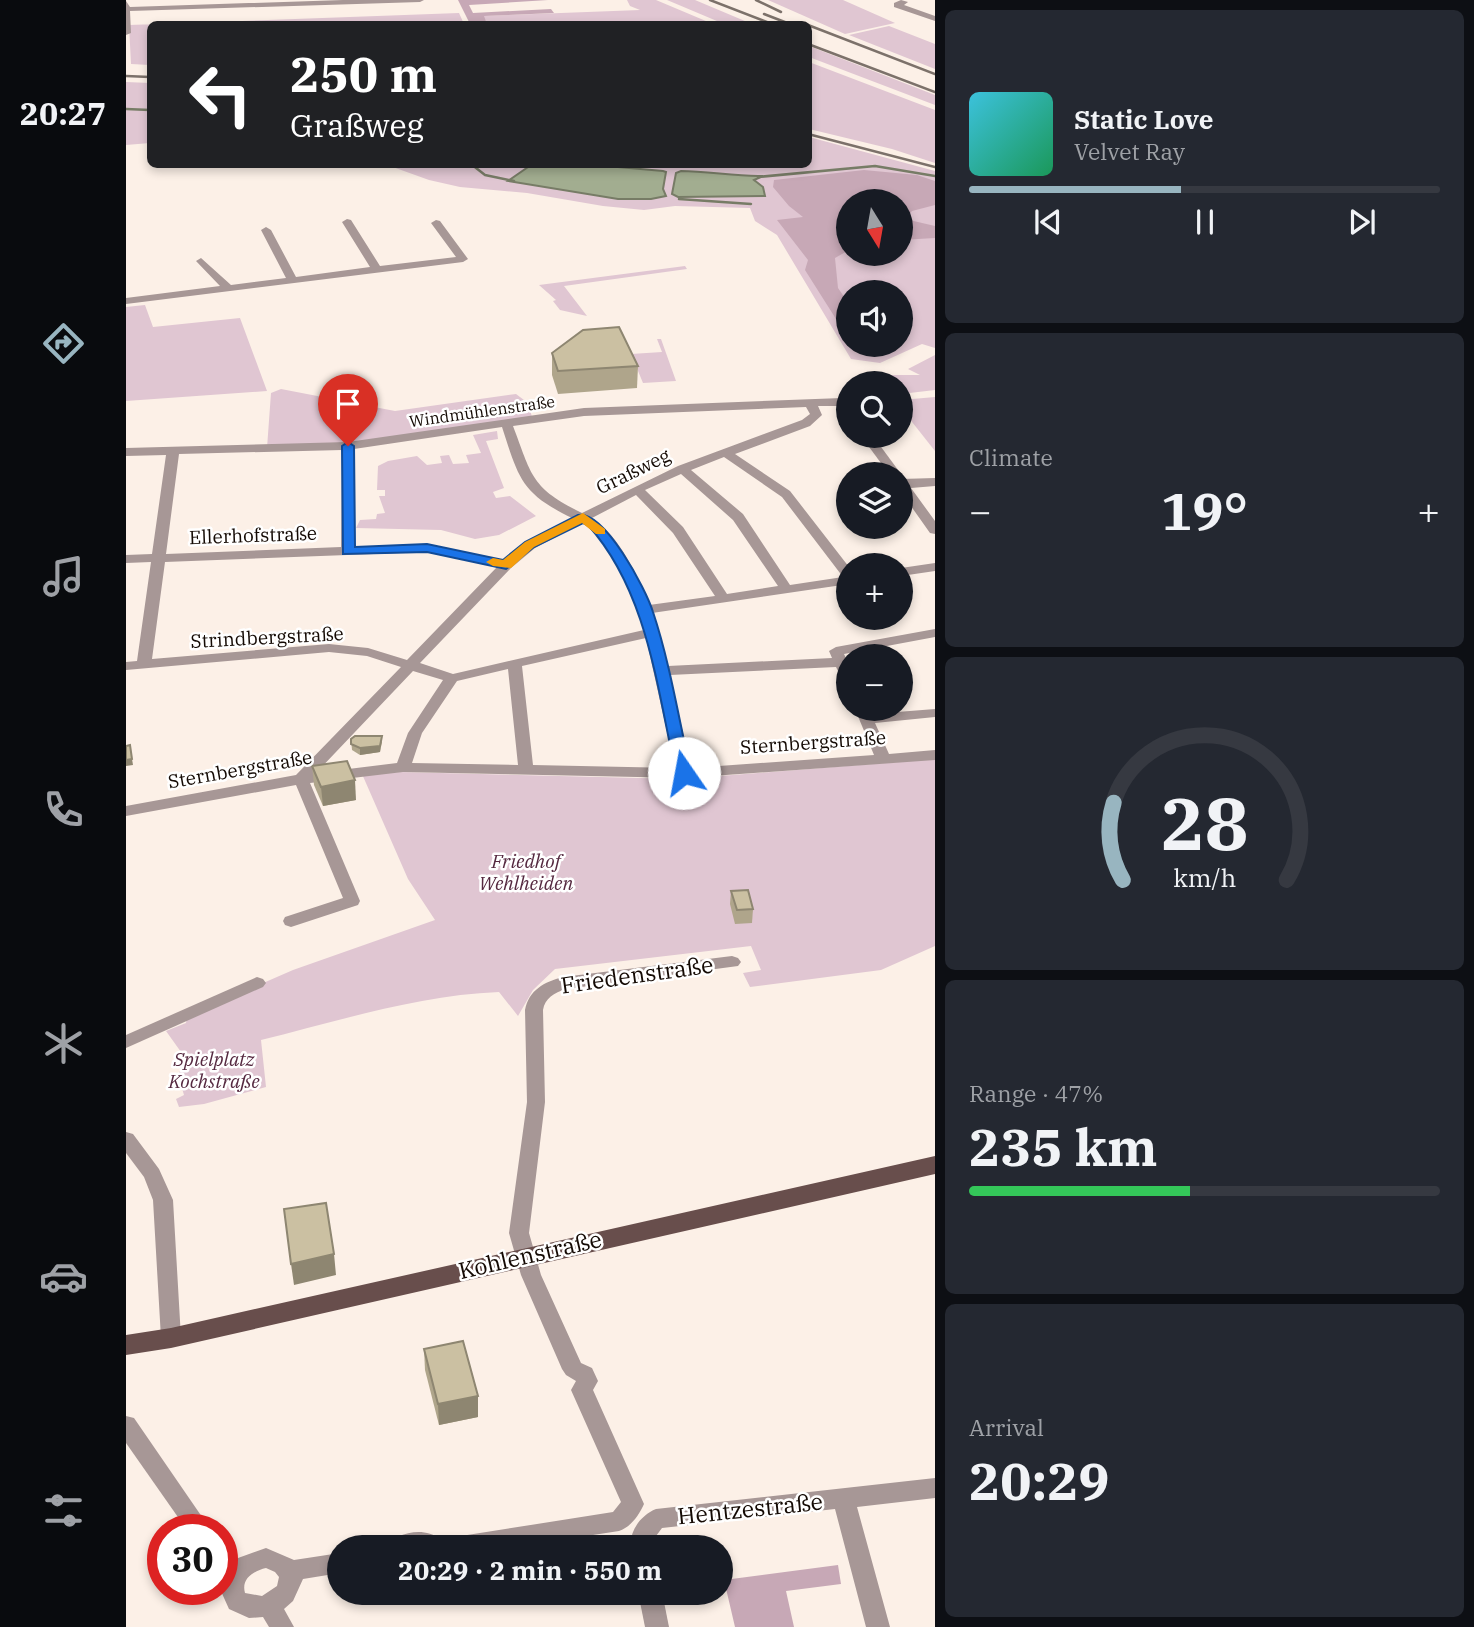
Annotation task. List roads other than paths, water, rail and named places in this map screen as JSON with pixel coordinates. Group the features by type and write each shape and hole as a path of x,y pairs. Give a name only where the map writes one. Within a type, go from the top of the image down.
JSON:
{"main road":[{"name":"Kohlenstraße","path":"126,1345 172,1338 935,1165"}],"street":[{"path":"126,9 232,3 420,0"},
{"path":"902,1 897,5 928,12 935,19"},
{"path":"126,3 127,33"},
{"path":"347,222 377,270"},
{"path":"126,301 463,259 436,223"},
{"path":"266,230 293,281"},
{"path":"201,261 229,289"},
{"name":"Graßweg","path":"301,779 506,565 530,545 637,489 682,469 806,423 816,415 811,405"},
{"name":"Windmühlenstraße","path":"126,452 348,446 584,412 836,406"},
{"path":"506,423 533,488 592,523 604,536 646,610 684,773"},
{"path":"348,446 348,551"},
{"path":"145,664 173,451"},
{"path":"726,453 792,500 836,560"},
{"path":"682,469 738,517 787,590"},
{"path":"913,481 935,482"},
{"path":"637,489 678,530 724,599"},
{"path":"913,499 935,530"},
{"name":"Ellerhofstraße","path":"126,559 427,548 506,565"},
{"path":"913,571 935,568"},
{"path":"646,610 836,581"},
{"name":"Strindbergstraße","path":"126,666 329,648 368,652 452,678 652,632"},
{"path":"874,644 935,633"},
{"path":"662,671 836,662"},
{"path":"515,665 526,769"},
{"path":"403,767 415,733 452,678"},
{"path":"913,713 935,713"},
{"path":"867,721 883,758"},
{"name":"Sternbergstraße","path":"126,811 354,770 403,767 684,773 935,755"},
{"path":"291,921 352,901 301,779"},
{"name":"Friedenstraße","path":"526,1535 619,1521 633,1504 582,1391 587,1381 584,1374 573,1369 531,1275 519,1233 536,1102 533,1029 536,1000 548,989 563,984 732,962"},
{"path":"126,1042 257,983"},
{"path":"126,1139 152,1174 163,1200 172,1338"},
{"path":"126,1425 190,1514"},
{"name":"Hentzestraße","path":"643,1535 656,1518 935,1488"},
{"name":"Hentzestraße","path":"843,1499 878,1627"},
{"path":"238,1563 266,1558 276,1560 289,1571 292,1587 276,1618 248,1610 238,1602"},
{"path":"289,1571 327,1565"},
{"path":"653,1605 657,1627"}],"waterway":[{"path":"126,109 147,110"},
{"path":"758,177 875,166 935,176"},
{"path":"476,168 485,175 514,181"},
{"path":"679,199 751,204"}],"railway":[{"path":"710,0 764,21"},
{"path":"756,0 781,12"},
{"path":"764,14 782,21"},
{"path":"812,27 935,74"},
{"path":"812,46 935,92"},
{"path":"126,76 147,77"},
{"path":"812,135 935,167"}],"park label":[{"name":"Friedhof Wehlheiden","path":"526,872"},
{"name":"Spielplatz Kochstraße","path":"214,1070"}]}
